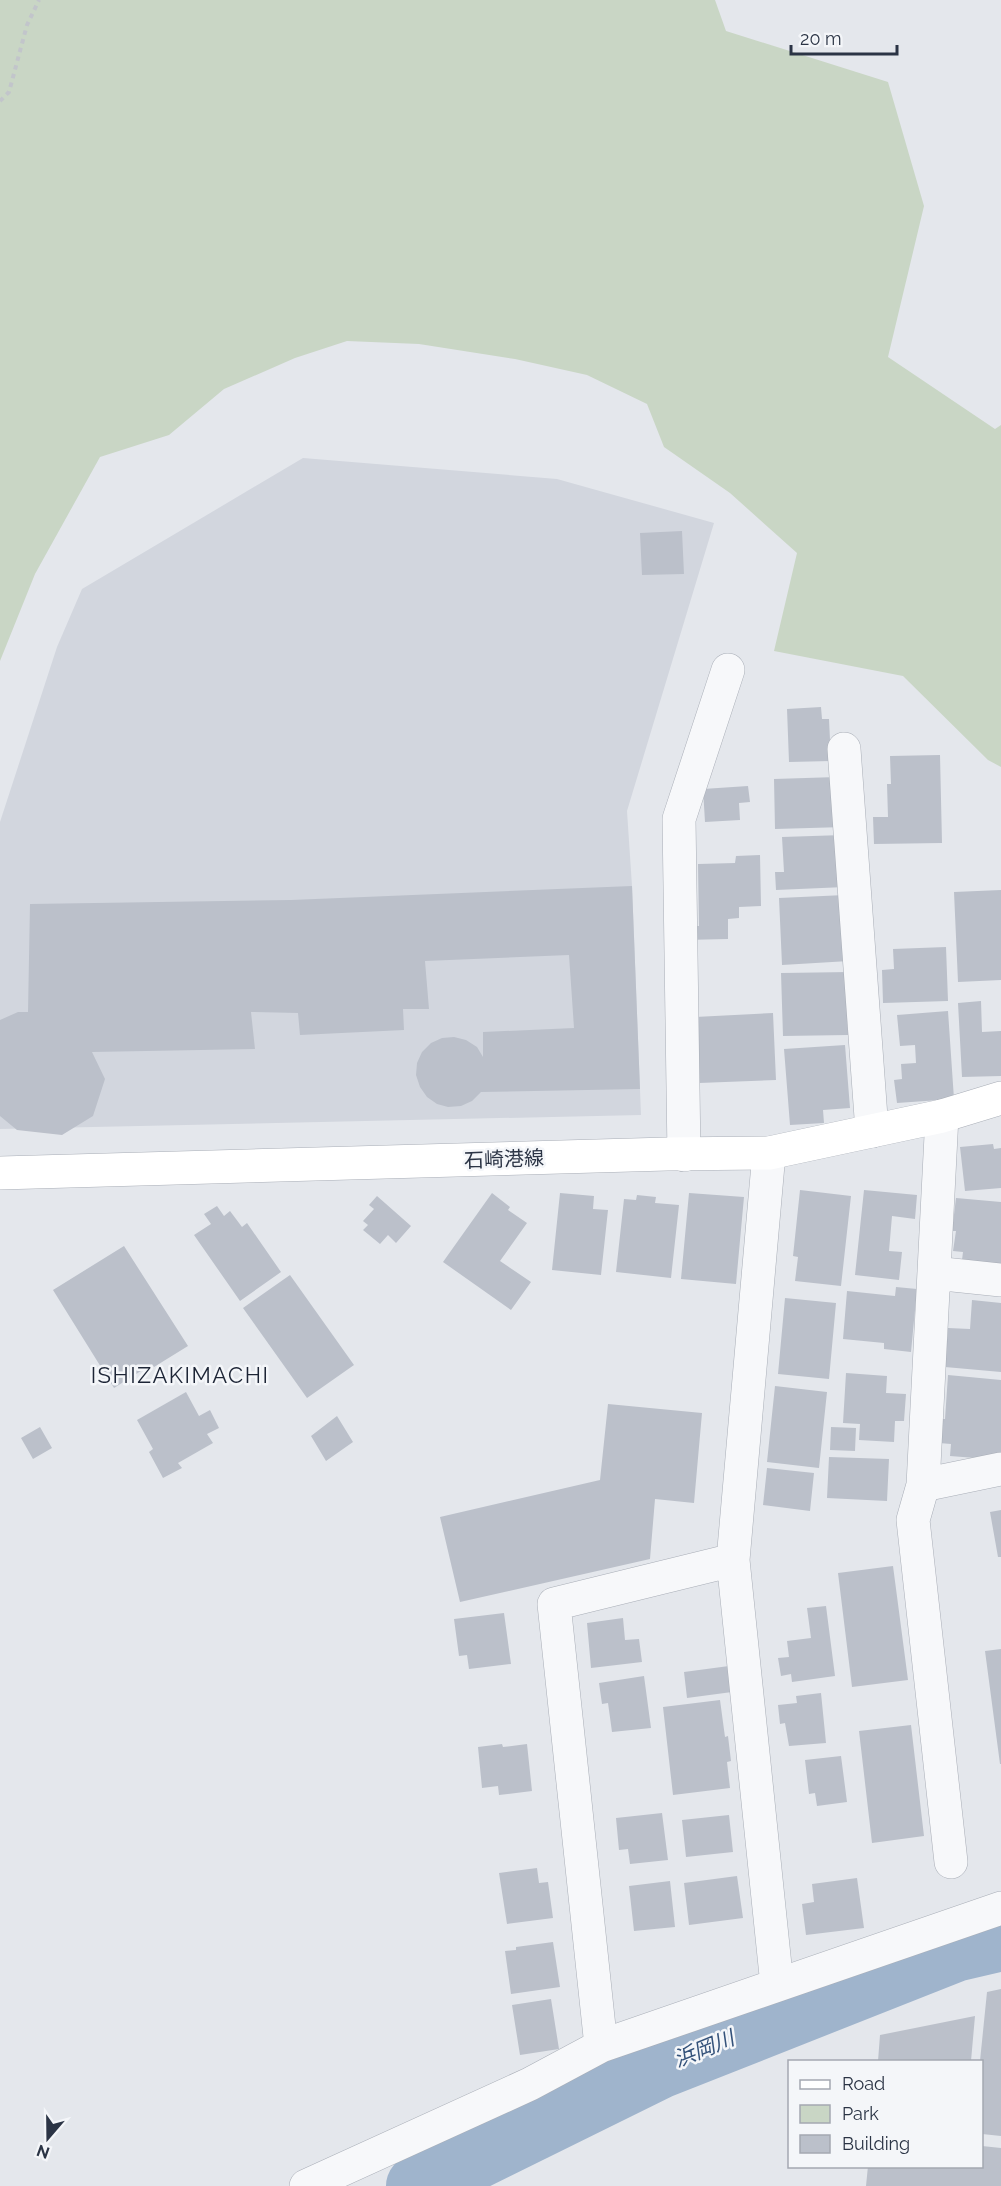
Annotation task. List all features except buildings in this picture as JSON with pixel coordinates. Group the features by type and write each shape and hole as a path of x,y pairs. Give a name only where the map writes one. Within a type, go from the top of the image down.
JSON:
{"main road":[{"name":"石崎港線","path":"0,1173 769,1153 942,1116 1001,1098"}],"street":[{"path":"684,1155 679,819 728,670"},
{"path":"844,749 872,1131"},
{"path":"942,1116 923,1485 912,1521 951,1862"},
{"path":"769,1153 733,1560 777,1984"},
{"path":"934,1273 1001,1280"},
{"path":"923,1485 1001,1469"},
{"path":"601,2046 554,1604 733,1560"},
{"path":"306,2186 530,2084 601,2046 1001,1908"}],"path":[{"path":"0,101 9,92 27,26 39,0"}],"shaded area":[{"path":"303,458 557,479 714,523 627,811 641,1115 0,1129 0,822 57,647 82,589"}],"green space":[{"path":"0,0 715,0 726,31 888,82 924,206 888,357 995,429 1001,425 1001,767 988,760 903,676 774,651 797,553 730,493 664,447 647,404 587,375 515,359 419,344 347,341 295,358 224,389 169,435 100,457 35,574 0,661"}],"waterway":[{"name":"浜岡川","path":"418,2186 659,2067 955,1950 1001,1939"}],"district":[{"name":"ISHIZAKIMACHI","path":"180,1375"}]}
